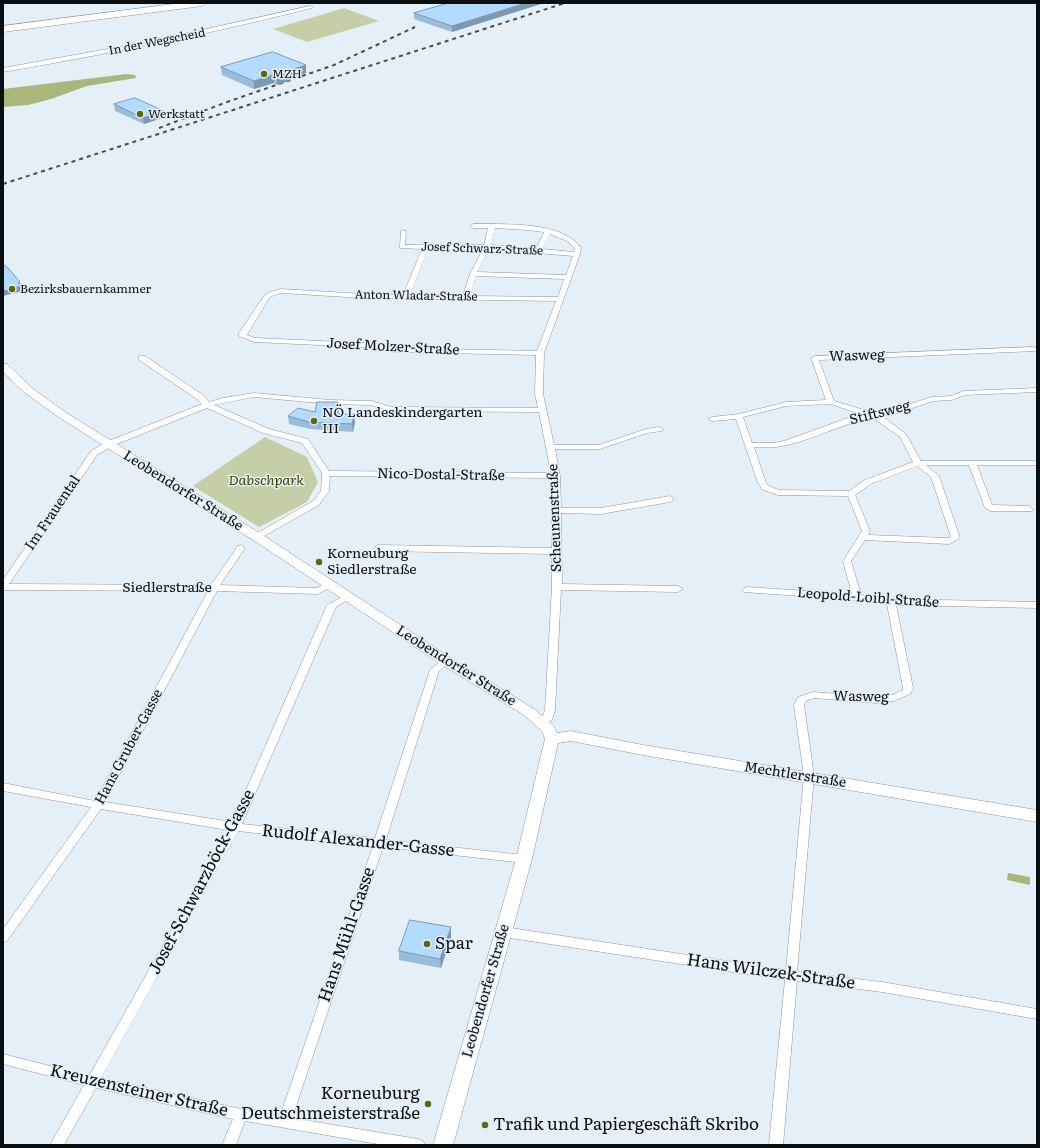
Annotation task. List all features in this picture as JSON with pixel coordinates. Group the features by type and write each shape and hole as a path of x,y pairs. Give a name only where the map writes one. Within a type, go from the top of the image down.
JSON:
{"highway":[{"path":"3,25 175,3"},
{"path":"3,29 202,3"}],"main road":[{"name":"Leobendorfer Straße","path":"3,366 13,377 43,402 257,537 329,586 446,661 529,712 548,729 552,739 524,859 452,1107 443,1145"},
{"name":"Mechtlerstraße","path":"552,739 571,736 643,750 809,776 1037,816"}],"street":[{"name":"In der Wegscheid","path":"3,70 146,45 310,7"},
{"path":"473,226 548,231 569,238 578,251"},
{"path":"466,298 473,274 487,247 492,227"},
{"name":"Josef Schwarz-Straße","path":"403,231 402,247 487,247 538,251 578,251"},
{"path":"538,251 548,231"},
{"path":"406,296 426,246"},
{"name":"Scheunenstraße","path":"541,722 548,718 550,710 557,587 557,552 556,476 552,447 539,394 540,353 578,251"},
{"path":"473,274 568,277"},
{"name":"Anton Wladar-Straße","path":"246,338 243,336 243,333 266,297 272,293 292,291 466,298 560,299"},
{"name":"Josef Molzer-Straße","path":"246,338 254,340 387,346 394,350 540,353"},
{"name":"Wasweg","path":"831,402 815,358 1036,350"},
{"path":"142,358 200,397 207,405 266,431 305,441 326,473 325,491 316,503 257,537"},
{"name":"Stiftsweg","path":"749,445 775,445 789,442 856,418 889,413 932,399 952,398 964,393 1037,390"},
{"name":"Im Frauental","path":"3,587 96,451 109,444 207,405 224,400 254,395 330,402 372,403 390,409 543,410"},
{"path":"712,419 739,416 775,406 797,403 831,402 876,416 903,436 918,463 935,476 955,539 949,541 862,537"},
{"path":"739,416 762,483 766,488 778,492 851,494 868,482 918,463 1037,463"},
{"path":"552,447 600,447 646,431 659,429"},
{"path":"972,463 988,506 995,510 1029,509"},
{"name":"Nico-Dostal-Straße","path":"326,473 556,476"},
{"path":"851,494 866,531 847,560 857,597"},
{"path":"556,510 601,512 670,499"},
{"name":"Hans Gruber-Gasse","path":"3,938 98,805 214,588 241,548"},
{"path":"378,548 557,552"},
{"name":"Siedlerstraße","path":"3,587 214,588 318,591 329,586"},
{"path":"557,587 678,589"},
{"name":"Leopold-Loibl-Straße","path":"747,590 857,597 891,602 1037,605"},
{"name":"Josef-Schwarzböck-Gasse","path":"57,1145 235,827 332,605 347,597"},
{"name":"Wasweg","path":"809,776 799,709 800,701 802,699 812,695 885,699 899,696 908,690 891,602"},
{"name":"Hans Mühl-Gasse","path":"284,1122 379,844 435,670 446,661"},
{"path":"776,1145 809,776"},
{"name":"Rudolf Alexander-Gasse","path":"3,787 98,805 235,827 524,859"},
{"name":"Hans Wilczek-Straße","path":"504,932 792,976 882,987 1037,1014"},
{"name":"Kreuzensteiner Straße","path":"3,1058 93,1082 241,1115 418,1145"},
{"path":"229,1145 241,1115"}],"green space":[{"path":"344,8 379,21 307,42 273,29"},
{"name":"Dabschpark","path":"265,437 307,457 318,482 307,502 259,527 193,486"}],"shaded area":[{"path":"127,74 135,75 136,78 87,86 51,99 28,105 3,107 3,89"},
{"path":"1008,873 1030,877 1030,885 1007,880"}],"building":[{"path":"449,3 526,3 452,26 414,13"},
{"path":"273,52 306,65 277,76 273,75 254,81 221,67"},
{"path":"135,98 164,111 143,118 114,104"},
{"path":"3,264 20,282 18,283 21,286 3,291"},
{"path":"317,402 338,402 336,414 354,414 352,424 309,422 288,416 298,408 315,412"},
{"name":"Spar","path":"410,920 451,927 440,959 399,951"}],"railway":[{"path":"3,184 565,3"},
{"path":"159,128 227,102 334,65 415,27"}],"place":[{"name":"MZH","path":"264,74"},
{"name":"Werkstatt","path":"140,114"},
{"name":"Bezirksbauernkammer","path":"12,289"},
{"name":"NÖ Landeskindergarten III","path":"314,421"},
{"name":"Korneuburg Siedlerstraße","path":"319,562"},
{"name":"Spar","path":"427,944"},
{"name":"Korneuburg Deutschmeisterstraße","path":"428,1104"},
{"name":"Trafik und Papiergeschäft Skribo","path":"485,1125"}]}
